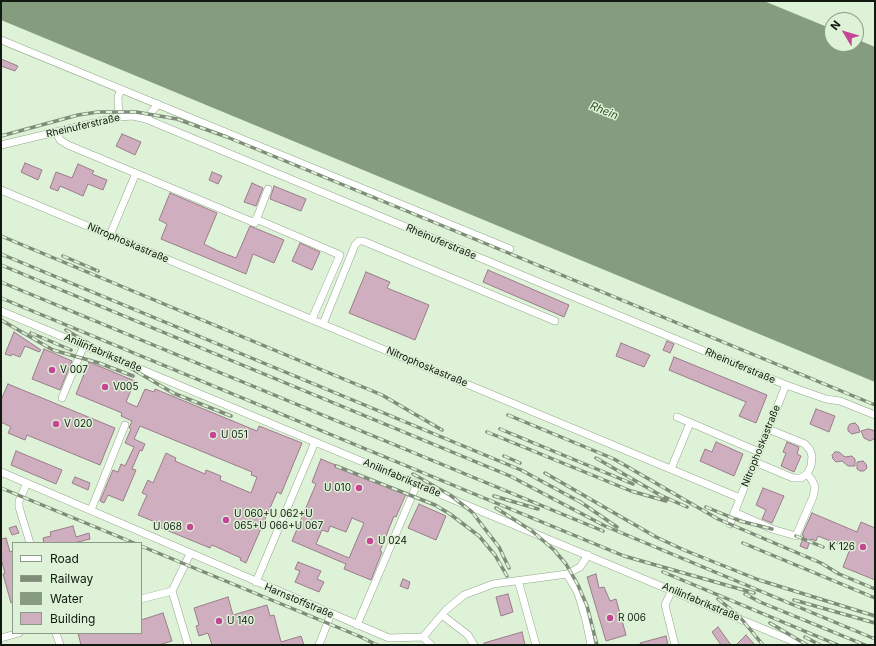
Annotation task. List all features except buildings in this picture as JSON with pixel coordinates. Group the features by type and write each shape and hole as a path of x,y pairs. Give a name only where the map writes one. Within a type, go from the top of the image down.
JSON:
{"street":[{"path":"1,40 510,249"},
{"path":"119,117 118,97 121,89"},
{"path":"146,119 158,104"},
{"name":"Rheinuferstraße","path":"1,144 119,117 133,116 146,119 786,385 826,399 840,401 875,415"},
{"path":"56,132 60,140 68,144 255,223 268,189"},
{"path":"110,235 136,173"},
{"name":"Nitrophoskastraße","path":"1,190 740,498 786,385"},
{"path":"256,219 349,259"},
{"path":"323,324 349,259 359,241 363,241 555,321"},
{"path":"312,319 340,255"},
{"name":"Anilinfabrikstraße","path":"1,311 802,645"},
{"path":"62,398 84,345"},
{"path":"677,417 759,452"},
{"path":"671,469 690,423"},
{"path":"91,510 125,425"},
{"path":"755,462 793,478 801,478 806,474 811,466 812,456 810,450 799,441 768,429"},
{"path":"256,582 315,442"},
{"name":"Harnstoffstraße","path":"1,472 389,638 423,637"},
{"path":"734,512 772,529 796,536 813,497 815,487 812,480 806,474"},
{"path":"27,483 19,501 19,508 30,542"},
{"path":"357,625 417,484"},
{"path":"730,524 740,498"},
{"path":"188,645 172,591 190,554"},
{"path":"431,645 423,637 442,615 464,595 493,584 567,574 580,567 588,555"},
{"path":"567,574 578,593 586,620 591,645"},
{"path":"518,580 536,645"},
{"path":"672,590 665,605 675,645"},
{"path":"142,599 172,591"},
{"path":"319,645 331,614"},
{"path":"442,615 468,635 474,645"},
{"path":"1,638 15,634"},
{"path":"56,634 60,645"}],"water":[{"name":"Rhein","path":"1,1 764,1 824,26 824,52 864,52 864,42 875,47 875,382 1,20"}],"railway":[{"path":"1,136 78,115 98,112 136,112 177,119 227,137 875,405"},
{"path":"1,236 382,395 442,430"},
{"path":"1,254 521,470 582,503"},
{"path":"63,256 98,271"},
{"path":"1,265 510,476 605,526 875,639"},
{"path":"1,282 603,531"},
{"path":"1,298 624,556 754,593"},
{"path":"1,320 53,350 99,363 133,376"},
{"path":"66,330 173,393 231,416"},
{"path":"31,333 71,350"},
{"path":"508,415 614,459 718,519 821,563 839,574 875,589"},
{"path":"500,429 633,484"},
{"path":"487,432 631,491 666,501"},
{"path":"504,456 520,463"},
{"path":"596,458 660,495 687,507"},
{"path":"336,466 435,505 450,514 479,536 495,555 507,576"},
{"path":"545,473 656,537 684,550 759,580 875,616"},
{"path":"413,474 450,495 472,512 499,547 509,568"},
{"path":"1,488 132,542"},
{"path":"494,496 538,509"},
{"path":"579,501 617,527"},
{"path":"706,507 740,521 772,529"},
{"path":"496,508 532,531 554,550 566,564 578,585 587,606 597,645"},
{"path":"796,536 823,547"},
{"path":"743,543 875,598"},
{"path":"142,546 377,645"},
{"path":"663,572 838,645"},
{"path":"745,594 760,602 865,645"},
{"path":"718,599 739,616 763,645"},
{"path":"794,600 875,623"},
{"path":"770,623 807,645"},
{"path":"805,637 820,645"}],"place":[{"name":"V 007","path":"52,370"},
{"name":"V005","path":"105,387"},
{"name":"V 020","path":"56,424"},
{"name":"U 051","path":"213,435"},
{"name":"U 010","path":"359,488"},
{"name":"U 060+U 062+U 065+U 066+U 067","path":"226,520"},
{"name":"U 068","path":"190,527"},
{"name":"U 024","path":"370,541"},
{"name":"K 126","path":"863,547"},
{"name":"R 006","path":"610,618"},
{"name":"U 140","path":"219,621"}]}
